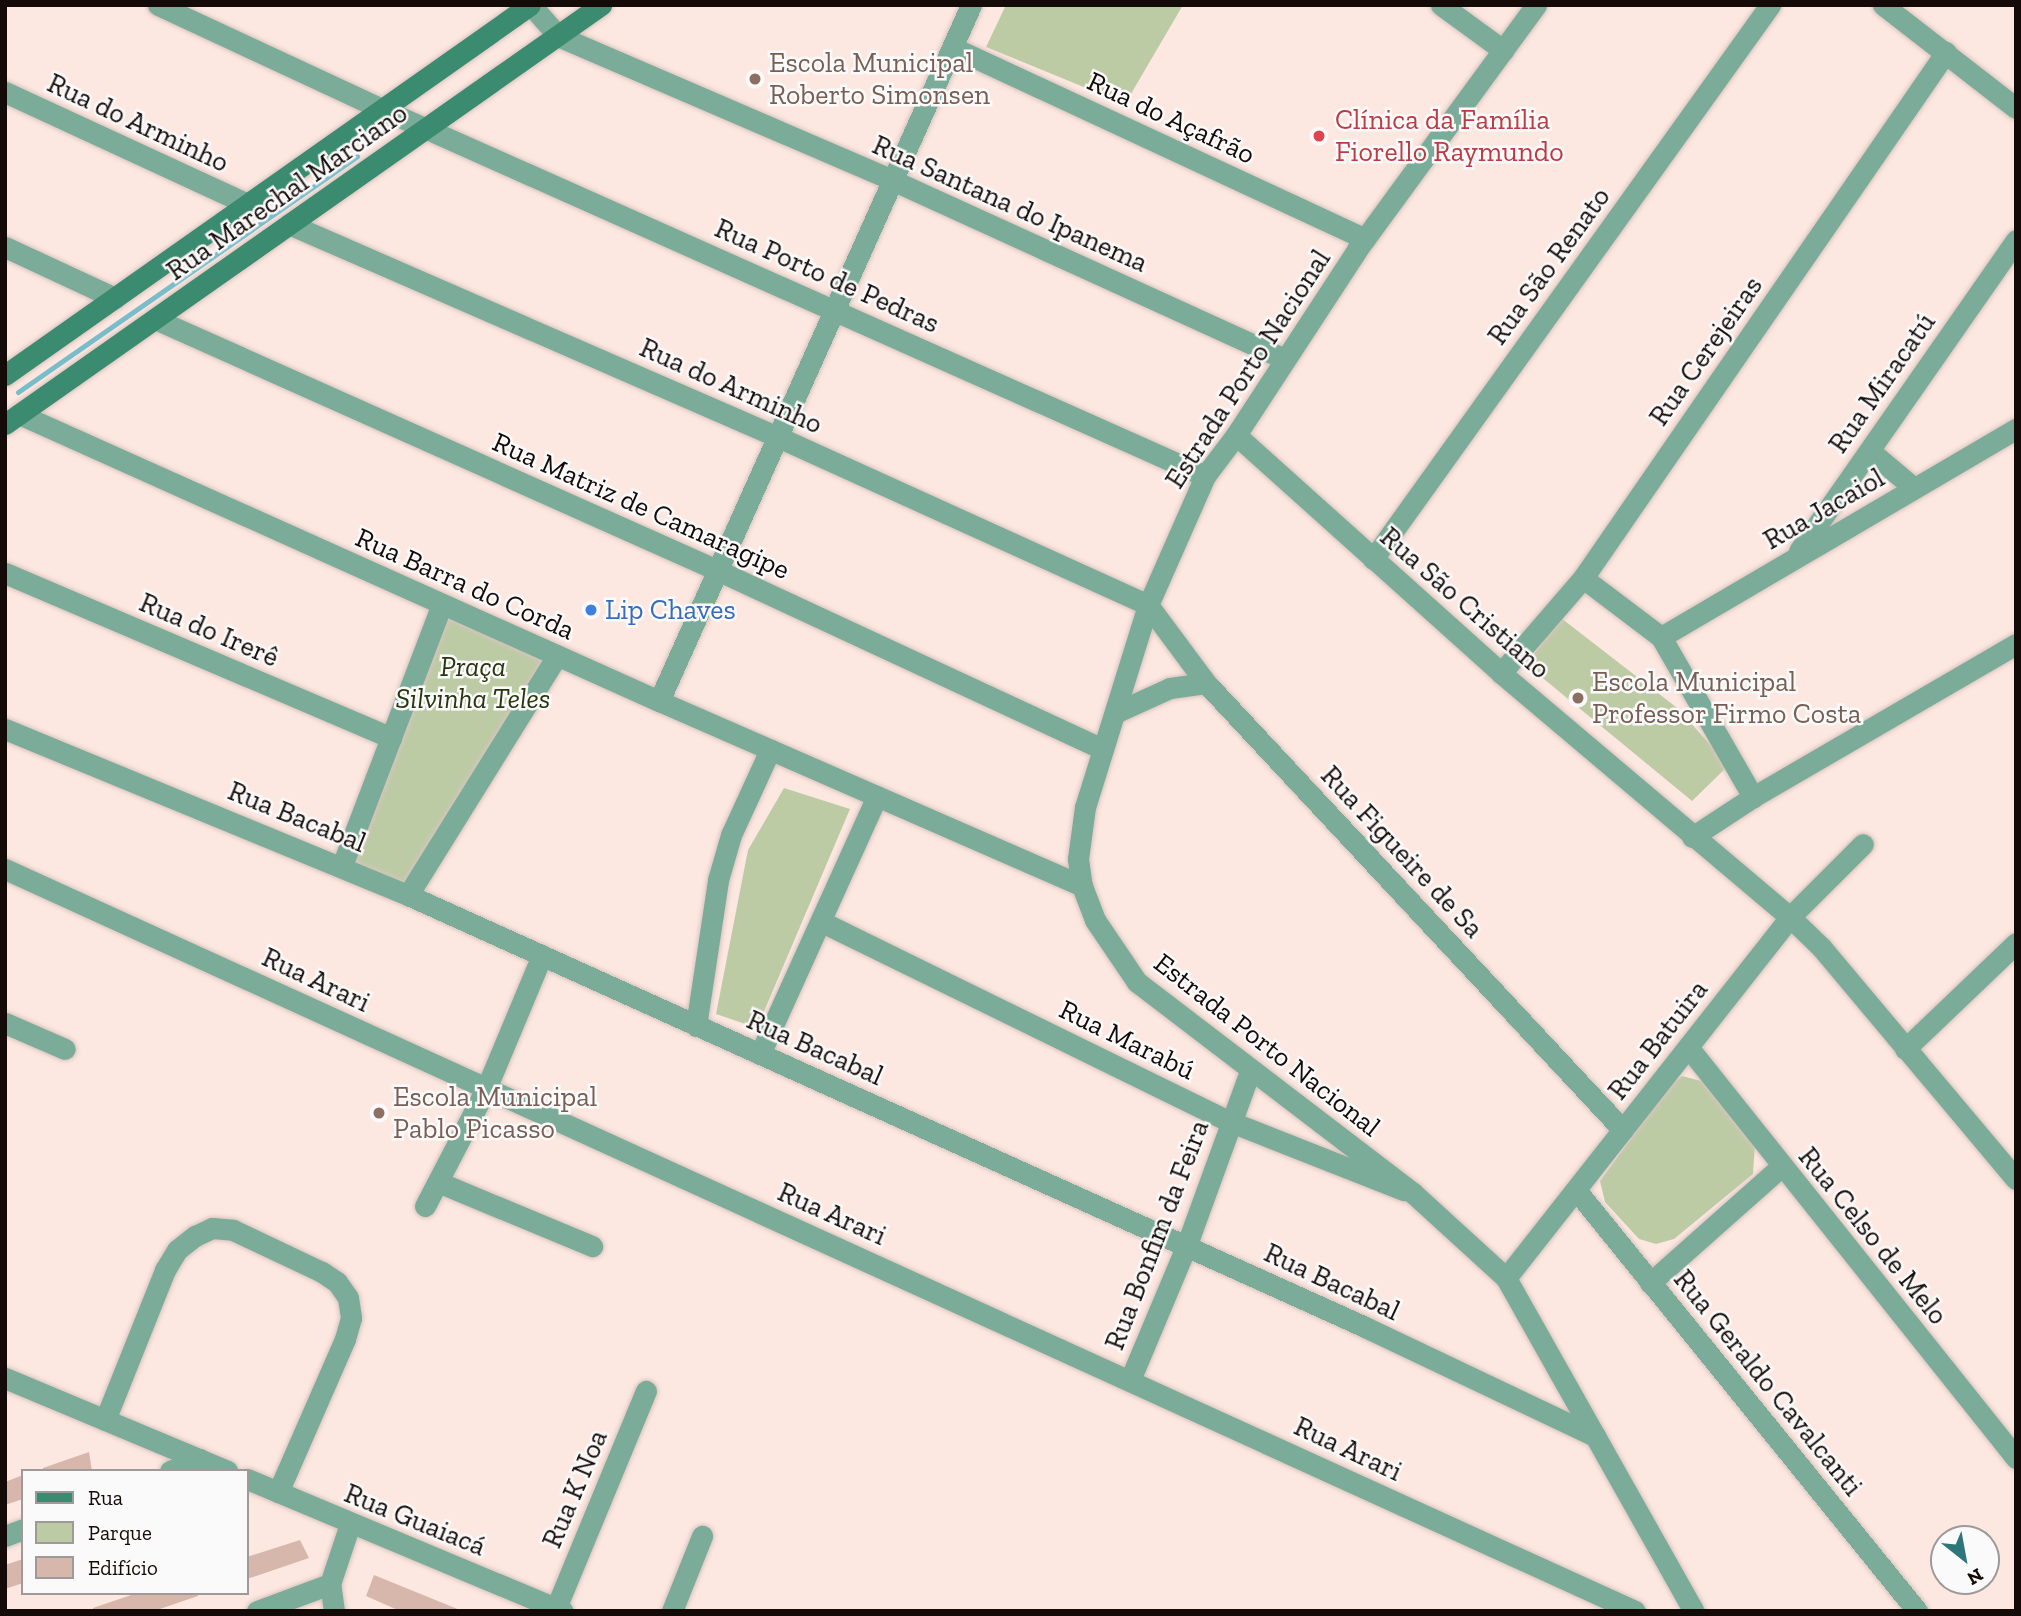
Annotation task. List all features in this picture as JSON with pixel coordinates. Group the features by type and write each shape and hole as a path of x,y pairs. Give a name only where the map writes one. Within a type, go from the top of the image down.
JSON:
{"main road":[{"name":"Rua Marechal Marciano","path":"5,375 531,5"},
{"name":"Rua Marechal Marciano","path":"12,419 598,6"}],"street":[{"name":"Rua Porto de Pedras","path":"158,5 382,109 1205,476"},
{"path":"531,5 558,36"},
{"path":"659,701 971,5"},
{"path":"1441,5 1503,50"},
{"name":"Estrada Porto Nacional","path":"1536,5 1366,239 1236,435 1205,476 1148,605 1117,712 1085,807 1078,859 1082,886 1108,941 1137,982 1413,1193 1506,1278 1694,1611"},
{"name":"Rua São Renato","path":"1373,559 1770,5"},
{"path":"1883,5 2016,108"},
{"name":"Rua Santana do Ipanema","path":"558,36 892,180 1284,359"},
{"name":"Rua do Açafrão","path":"954,48 1366,239"},
{"name":"Rua Cerejeiras","path":"1501,673 1583,578 1946,52"},
{"name":"Rua do Arminho","path":"5,92 247,204"},
{"name":"Rua do Arminho","path":"289,224 778,437 1148,605"},
{"name":"Rua Miracatú","path":"1794,558 2016,240"},
{"path":"5,247 115,298"},
{"name":"Rua Matriz de Camaragipe","path":"155,318 717,570 1103,749"},
{"name":"Rua Barra do Corda","path":"12,419 442,604 1082,886"},
{"name":"Rua Jacaiol","path":"1661,637 2016,429"},
{"name":"Rua São Cristiano","path":"1236,435 1501,673 1790,917 1821,947 1905,1049 2015,1175"},
{"path":"1870,451 1914,488"},
{"name":"Rua do Irerê","path":"5,573 391,738"},
{"path":"1583,578 1661,637 1753,797"},
{"path":"342,866 442,604"},
{"name":"Rua Figueire de Sa","path":"1148,605 1206,683 1623,1130"},
{"path":"1692,837 1753,797 2016,644"},
{"path":"408,895 557,656"},
{"path":"1117,712 1170,688 1206,683"},
{"name":"Rua Bacabal","path":"5,729 408,895 1186,1247 1595,1436"},
{"path":"696,1026 718,880 731,835 770,750"},
{"path":"760,1054 877,796"},
{"name":"Rua Batuira","path":"1506,1278 1790,917 1863,844"},
{"name":"Rua Arari","path":"5,869 1635,1611"},
{"name":"Rua Marabú","path":"822,922 1231,1122 1413,1193"},
{"path":"1905,1049 2016,943"},
{"path":"425,1206 486,1088 542,955"},
{"path":"5,1023 65,1049"},
{"name":"Rua Celso de Melo","path":"1688,1047 2016,1458"},
{"name":"Rua Bonfim da Feira","path":"1130,1380 1186,1247 1250,1071"},
{"path":"1650,1283 1782,1166"},
{"path":"438,1182 593,1246"},
{"name":"Rua Geraldo Cavalcanti","path":"1576,1190 1917,1611"},
{"path":"105,1420 165,1270 177,1251 195,1236 212,1228 233,1230 322,1272 337,1282 348,1298 351,1318 278,1492"},
{"path":"5,1378 223,1469"},
{"name":"Rua K Noa","path":"559,1609 646,1391"},
{"path":"175,1469 200,1459"},
{"name":"Rua Guaiacá","path":"248,1479 559,1609"},
{"path":"334,1611 330,1584 350,1524"},
{"path":"672,1611 702,1536"},
{"path":"257,1611 330,1584"}],"green space":[{"path":"1006,5 1183,5 1125,104 986,47"},
{"name":"Praça Silvinha Teles","path":"448,617 543,660 406,884 351,861"},
{"path":"1561,618 1676,707 1729,765 1692,801 1539,675 1533,655"},
{"path":"784,788 850,809 757,1028 716,1014 748,850"},
{"path":"1682,1076 1709,1083 1755,1143 1753,1174 1674,1239 1656,1244 1639,1239 1605,1202 1600,1181 1668,1087"}],"building":[{"path":"89,1452 92,1469 43,1468"},
{"path":"21,1476 21,1500 5,1505 5,1482"},
{"path":"300,1540 309,1558 248,1579 248,1557"},
{"path":"21,1560 21,1584 5,1589 5,1565"},
{"path":"374,1575 460,1611 400,1611 366,1596"},
{"path":"131,1595 198,1596 154,1611 93,1611 93,1608"}],"waterway":[{"path":"18,392 357,156"}],"place":[{"name":"Escola Municipal Roberto Simonsen","path":"755,79"},
{"name":"Clínica da Família Fiorello Raymundo","path":"1319,136"},
{"name":"Lip Chaves","path":"591,610"},
{"name":"Escola Municipal Professor Firmo Costa","path":"1578,698"},
{"name":"Escola Municipal Pablo Picasso","path":"379,1113"}]}
